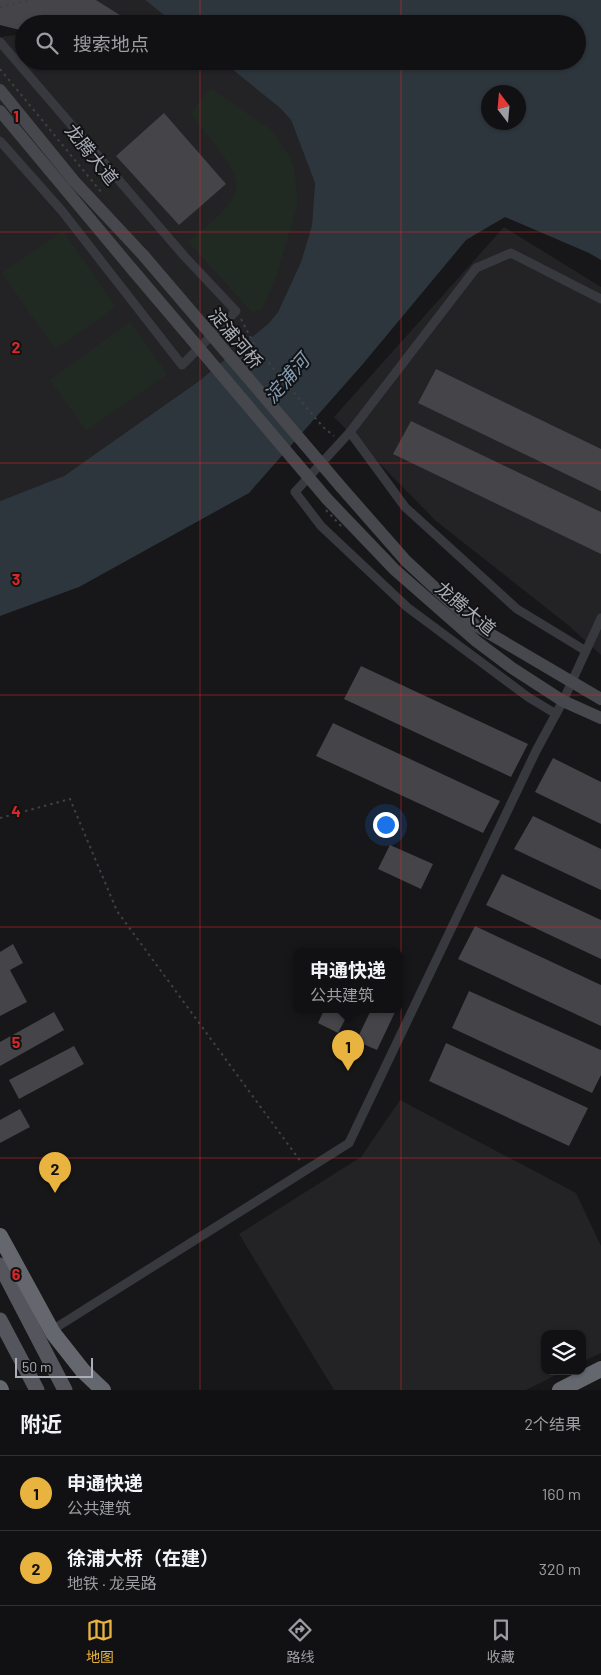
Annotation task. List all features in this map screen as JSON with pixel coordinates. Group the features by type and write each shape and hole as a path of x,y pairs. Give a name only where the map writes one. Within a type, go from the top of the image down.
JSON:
{"highway":[{"path":"0,1236 53,1334 76,1364 103,1390"},
{"path":"559,1390 601,1369"}],"main road":[{"name":"龙腾大道","path":"0,90 74,180 144,256"},
{"name":"淀浦河桥","path":"0,111 328,499"},
{"name":"淀浦河桥","path":"144,256 341,487"},
{"name":"龙腾大道","path":"341,487 406,561 475,625 601,699"},
{"name":"龙腾大道","path":"328,499 395,570 476,641 512,668 563,701 601,718"},
{"path":"0,1265 65,1390"},
{"path":"0,1320 37,1390"}],"street":[{"path":"0,42 15,59"},
{"path":"0,140 62,211 182,365 236,310 185,257 24,70"},
{"path":"556,714 528,697 407,606 322,526 295,492 350,432 476,268 511,254 601,299"},
{"path":"350,432 404,507 516,610 586,650"},
{"path":"38,1339 349,1143 536,751 563,701 601,618"}],"path":[{"path":"0,7 32,0"},
{"name":"龙腾大道","path":"0,69 107,199"},
{"path":"236,310 256,348 323,427 341,441"},
{"path":"0,818 70,799 117,911 307,1170"}],"shaded area":[{"path":"64,0 145,0 164,15 48,15"},
{"path":"15,35 15,70 233,70 280,108 291,120 315,183 312,225 301,262 278,312 269,323 199,381 64,476 0,501 0,37"},
{"path":"211,88 271,130 290,156 295,172 298,204 276,278 262,309 252,312 188,242 224,210 235,194 236,181 229,164 190,114"},
{"path":"504,227 601,287 601,655 568,625 436,521 334,417"},
{"path":"63,231 116,307 55,349 2,273"},
{"path":"130,322 167,374 86,431 50,380"},
{"path":"400,1100 576,1193 601,1246 601,1353 586,1360 586,1330 541,1330 541,1375 556,1375 526,1390 334,1390 239,1234 361,1157"}],"water":[{"name":"淀浦河","path":"145,0 601,0 601,260 505,217 466,240 362,365 249,493 79,587 0,616 0,501 64,476 199,381 269,323 278,312 301,262 312,225 315,183 291,120 280,108 233,70 586,70 586,15 164,15"}],"building":[{"path":"0,0 96,0 120,15 15,15 15,29 0,25"},
{"path":"164,113 226,184 179,225 116,156"},
{"path":"436,369 601,449 601,491 418,403"},
{"path":"411,421 601,512 601,554 393,454"},
{"path":"361,666 528,744 511,777 344,699"},
{"path":"333,723 500,801 483,833 316,756"},
{"path":"553,758 601,782 601,824 535,792"},
{"path":"533,816 601,849 601,890 514,849"},
{"path":"390,845 433,864 421,889 378,869"},
{"path":"502,874 601,920 601,959 486,905"},
{"path":"475,926 601,985 601,1026 458,959"},
{"path":"13,944 23,963 10,970 27,1002 0,1016 0,952"},
{"path":"469,991 601,1050 601,1075 592,1093 452,1028"},
{"path":"54,1012 64,1030 0,1066 0,1042"},
{"path":"323,1013 348,1013 338,1033 318,1023"},
{"path":"370,1013 395,1013 377,1050 356,1041"},
{"path":"446,1043 588,1108 569,1146 429,1081"},
{"path":"74,1046 84,1064 19,1099 9,1080"},
{"path":"20,1109 30,1127 0,1143 0,1120"}],"place":[{"name":"申通快递","path":"348,1071"},
{"name":"徐浦大桥（在建）","path":"55,1193"}]}
